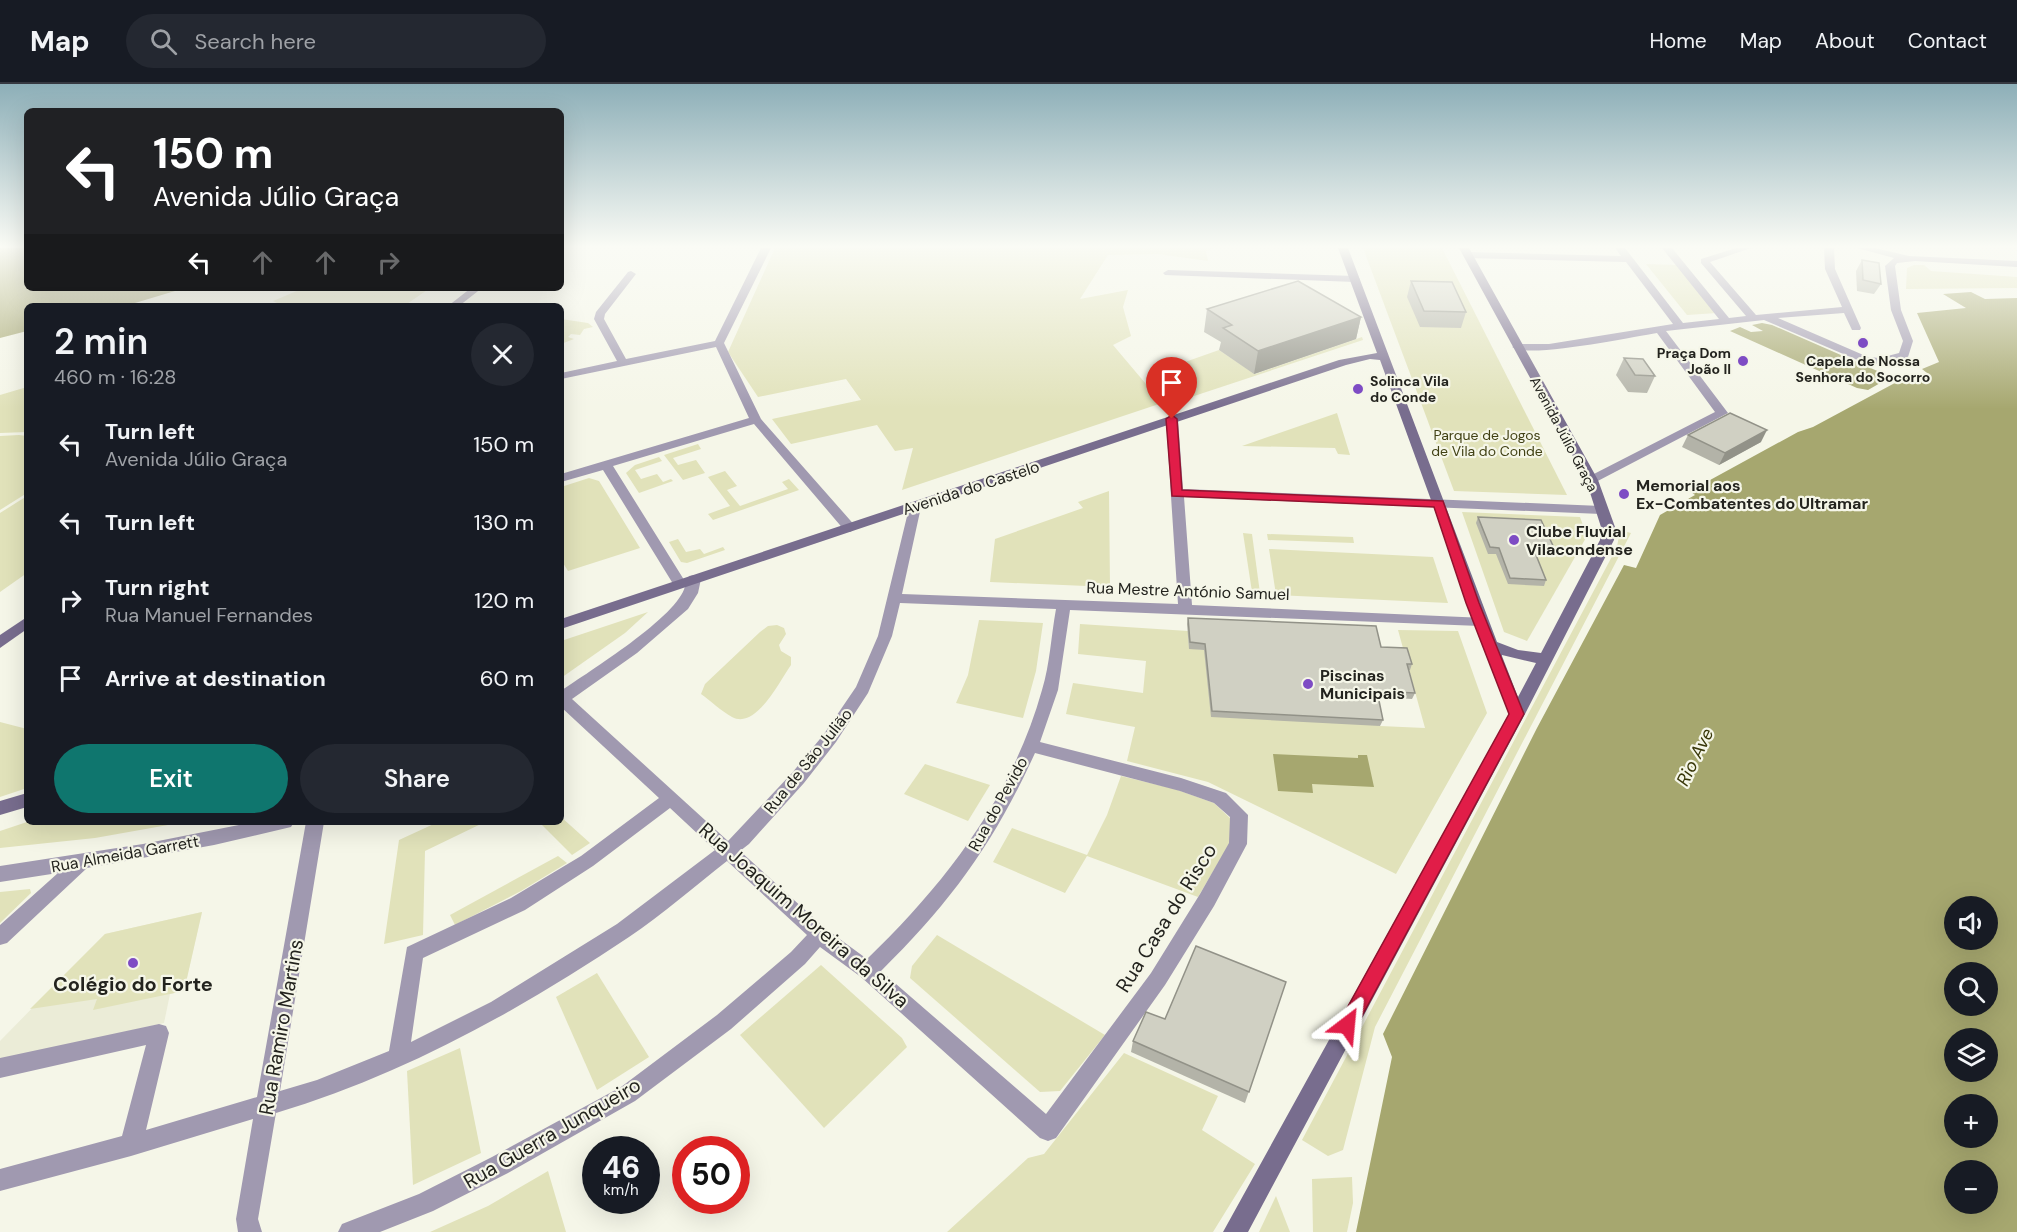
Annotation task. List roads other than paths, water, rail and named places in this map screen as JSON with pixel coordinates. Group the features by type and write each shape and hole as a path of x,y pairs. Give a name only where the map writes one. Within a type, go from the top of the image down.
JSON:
{"street":[{"path":"610,302 600,314 600,319 623,363"},
{"path":"719,343 739,302"},
{"path":"1363,302 1516,714"},
{"name":"Avenida Júlio Graça","path":"1176,494 1601,510 1592,480 1493,302"},
{"path":"1661,302 1680,326"},
{"path":"1710,302 1726,321"},
{"path":"1739,302 1753,318"},
{"path":"1844,302 1856,328"},
{"path":"1766,317 1866,360 1880,361 1904,355 1907,352 1908,341 1895,302"},
{"path":"1517,347 1550,347 1680,326 1826,310 1848,310"},
{"path":"1592,480 1722,413 1659,329"},
{"path":"564,375 719,343"},
{"path":"719,343 756,420 850,528"},
{"name":"Avenida do Castelo","path":"564,623 1343,362 1370,356 1382,357"},
{"path":"1172,419 1185,608"},
{"path":"564,477 756,420"},
{"path":"564,698 632,649 683,606 691,593 687,582 606,465"},
{"name":"Rua de São Julião","path":"0,1180 131,1145 317,1090 398,1057 498,1008 624,930 736,845 798,778 830,738 863,689 885,636 915,507"},
{"path":"1235,1232 1546,659 1607,540 1608,527 1601,510"},
{"name":"Rua Mestre António Samuel","path":"895,598 1480,621"},
{"name":"Rua do Pevido","path":"868,971 925,915 964,864 1004,801 1030,746 1050,689 1064,604"},
{"path":"0,643 24,624"},
{"path":"1490,645 1516,655 1546,659"},
{"name":"Rua Joaquim Moreira da Silva","path":"564,701 671,798 736,845 819,935 868,971 1048,1130"},
{"name":"Rua Casa do Risco","path":"1030,746 1181,785 1220,798 1239,814 1238,844 1207,900 1151,988 1048,1130"},
{"path":"398,1057 414,953 518,904 587,861 671,798"},
{"path":"0,808 24,801"},
{"name":"Rua Almeida Garrett","path":"0,874 80,864 204,841 272,825"},
{"name":"Rua Ramiro Martins","path":"250,1232 247,1219 315,825"},
{"path":"0,937 80,864"},
{"name":"Rua Guerra Junqueiro","path":"350,1232 425,1203 500,1165 628,1094 724,1022 798,958 819,935"},
{"path":"0,1068 159,1033 131,1145"}],"water":[{"path":"0,302 140,302 24,303 24,332 0,338"},
{"name":"Rio Ave","path":"1955,302 2017,302 2017,1232 1356,1232 1392,1057 1383,1034 1537,728 1624,565 1636,568 1660,515 1695,495 1690,491 1906,377 1912,379 1927,373 1922,369 1939,362 1917,313 1966,308"},
{"path":"1762,323 1772,325 1889,378 1868,390 1857,388 1730,331 1740,327 1751,332 1763,331 1752,325"},
{"path":"1273,754 1358,758 1358,755 1367,755 1374,787 1312,784 1313,793 1278,791"}],"place":[{"name":"Capela de Nossa Senhora do Socorro","path":"1863,343"},
{"name":"Praça Dom João II","path":"1743,361"},
{"name":"Solinca Vila do Conde","path":"1358,389"},
{"name":"Memorial aos Ex-Combatentes do Ultramar","path":"1624,494"},
{"name":"Clube Fluvial Vilacondense","path":"1514,540"},
{"name":"Piscinas Municipais","path":"1308,684"},
{"name":"Colégio do Forte","path":"133,963"}],"park label":[{"name":"Parque de Jogos de Vila do Conde","path":"1487,444"}]}
